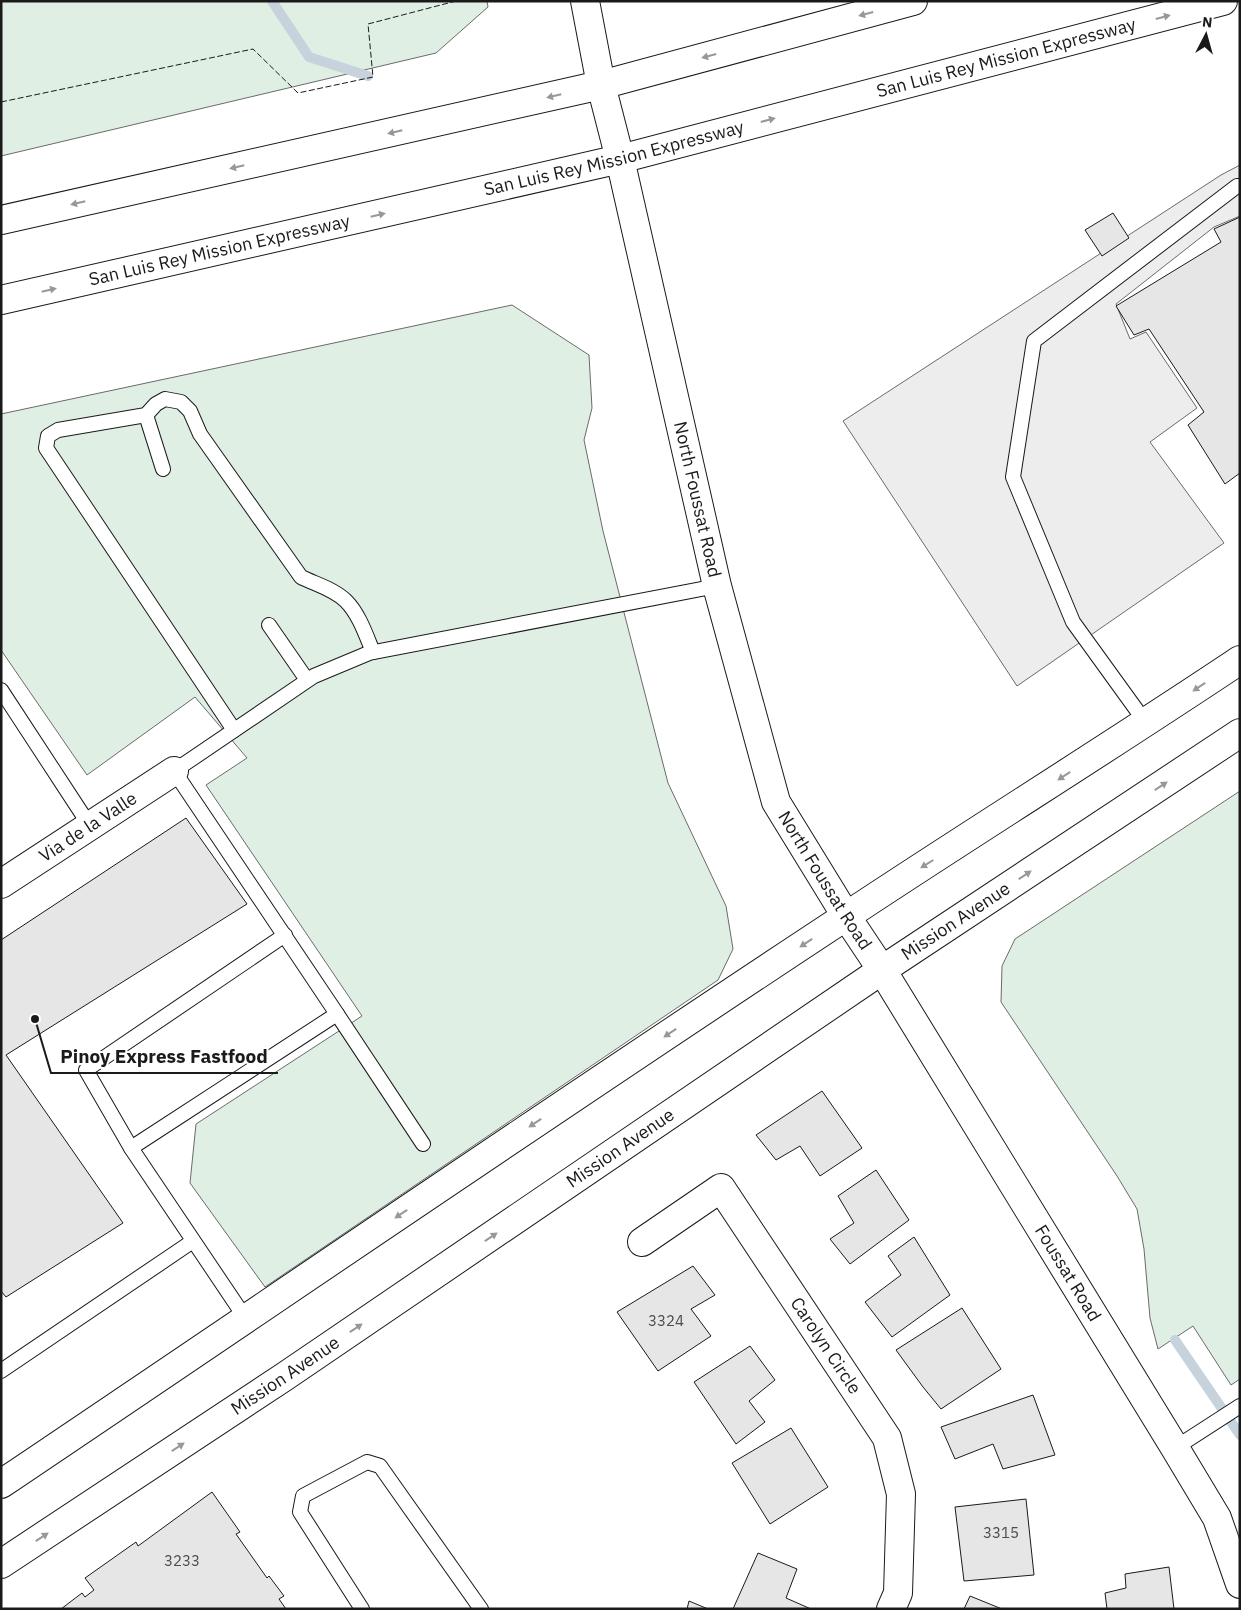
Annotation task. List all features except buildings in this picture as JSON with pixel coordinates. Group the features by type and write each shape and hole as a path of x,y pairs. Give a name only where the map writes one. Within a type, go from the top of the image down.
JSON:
{"main road":[{"name":"North Foussat Road","path":"585,1 602,85 717,586 776,802 846,916 882,970"},
{"path":"1,220 602,85 913,1"},
{"name":"San Luis Rey Mission Expressway","path":"1,300 620,159 1223,1"},
{"path":"1,1484 846,916 1146,723 1240,660"},
{"name":"Mission Avenue","path":"1,1564 292,1372 882,970 1240,733"},
{"name":"Via de la Valle","path":"1,884 174,771"},
{"name":"Foussat Road","path":"882,970 1176,1448 1217,1518 1240,1584"},
{"name":"Carolyn Circle","path":"642,1242 721,1188 887,1438 901,1494 898,1593 891,1609"}],"lane":[{"path":"1146,723 1073,622 1013,477 1034,341 1240,186"},
{"path":"234,730 46,448 48,436 58,430 146,415 156,404 165,399 181,402 190,411 200,434 301,578 323,587 347,601 363,626 373,652"},
{"path":"146,415 163,470"},
{"path":"423,1144 174,771 314,676 373,652 717,586"},
{"path":"269,624 308,680"},
{"path":"1,690 90,826"},
{"path":"246,1319 131,1148 86,1070 285,935"},
{"path":"131,1148 337,1014"},
{"path":"1,1371 193,1241"},
{"path":"1176,1448 1239,1406"},
{"path":"362,1609 300,1512 302,1496 367,1462 380,1466 481,1609"}],"green space":[{"path":"1,1 487,1 488,7 436,53 1,156"},
{"path":"512,305 589,355 592,408 584,440 603,531 668,783 726,906 733,949 718,980 265,1287 190,1183 196,1124 362,1016 206,785 247,758 195,697 87,775 1,650 1,414"},
{"path":"1240,791 1240,1379 1231,1385 1193,1326 1158,1349 1150,1318 1144,1249 1137,1209 1001,1002 1002,966 1015,939"}],"shaded area":[{"path":"1240,165 1240,216 1214,227 1116,304 1130,339 1146,332 1197,408 1150,442 1224,543 1017,686 843,421 1221,175"}],"waterway":[{"path":"272,1 309,57 368,76"},
{"path":"1175,1340 1240,1435"}],"fence":[{"path":"1,102 253,49 298,93 373,77 368,24 456,1"}],"place":[{"name":"Pinoy Express Fastfood","path":"35,1019"}]}
